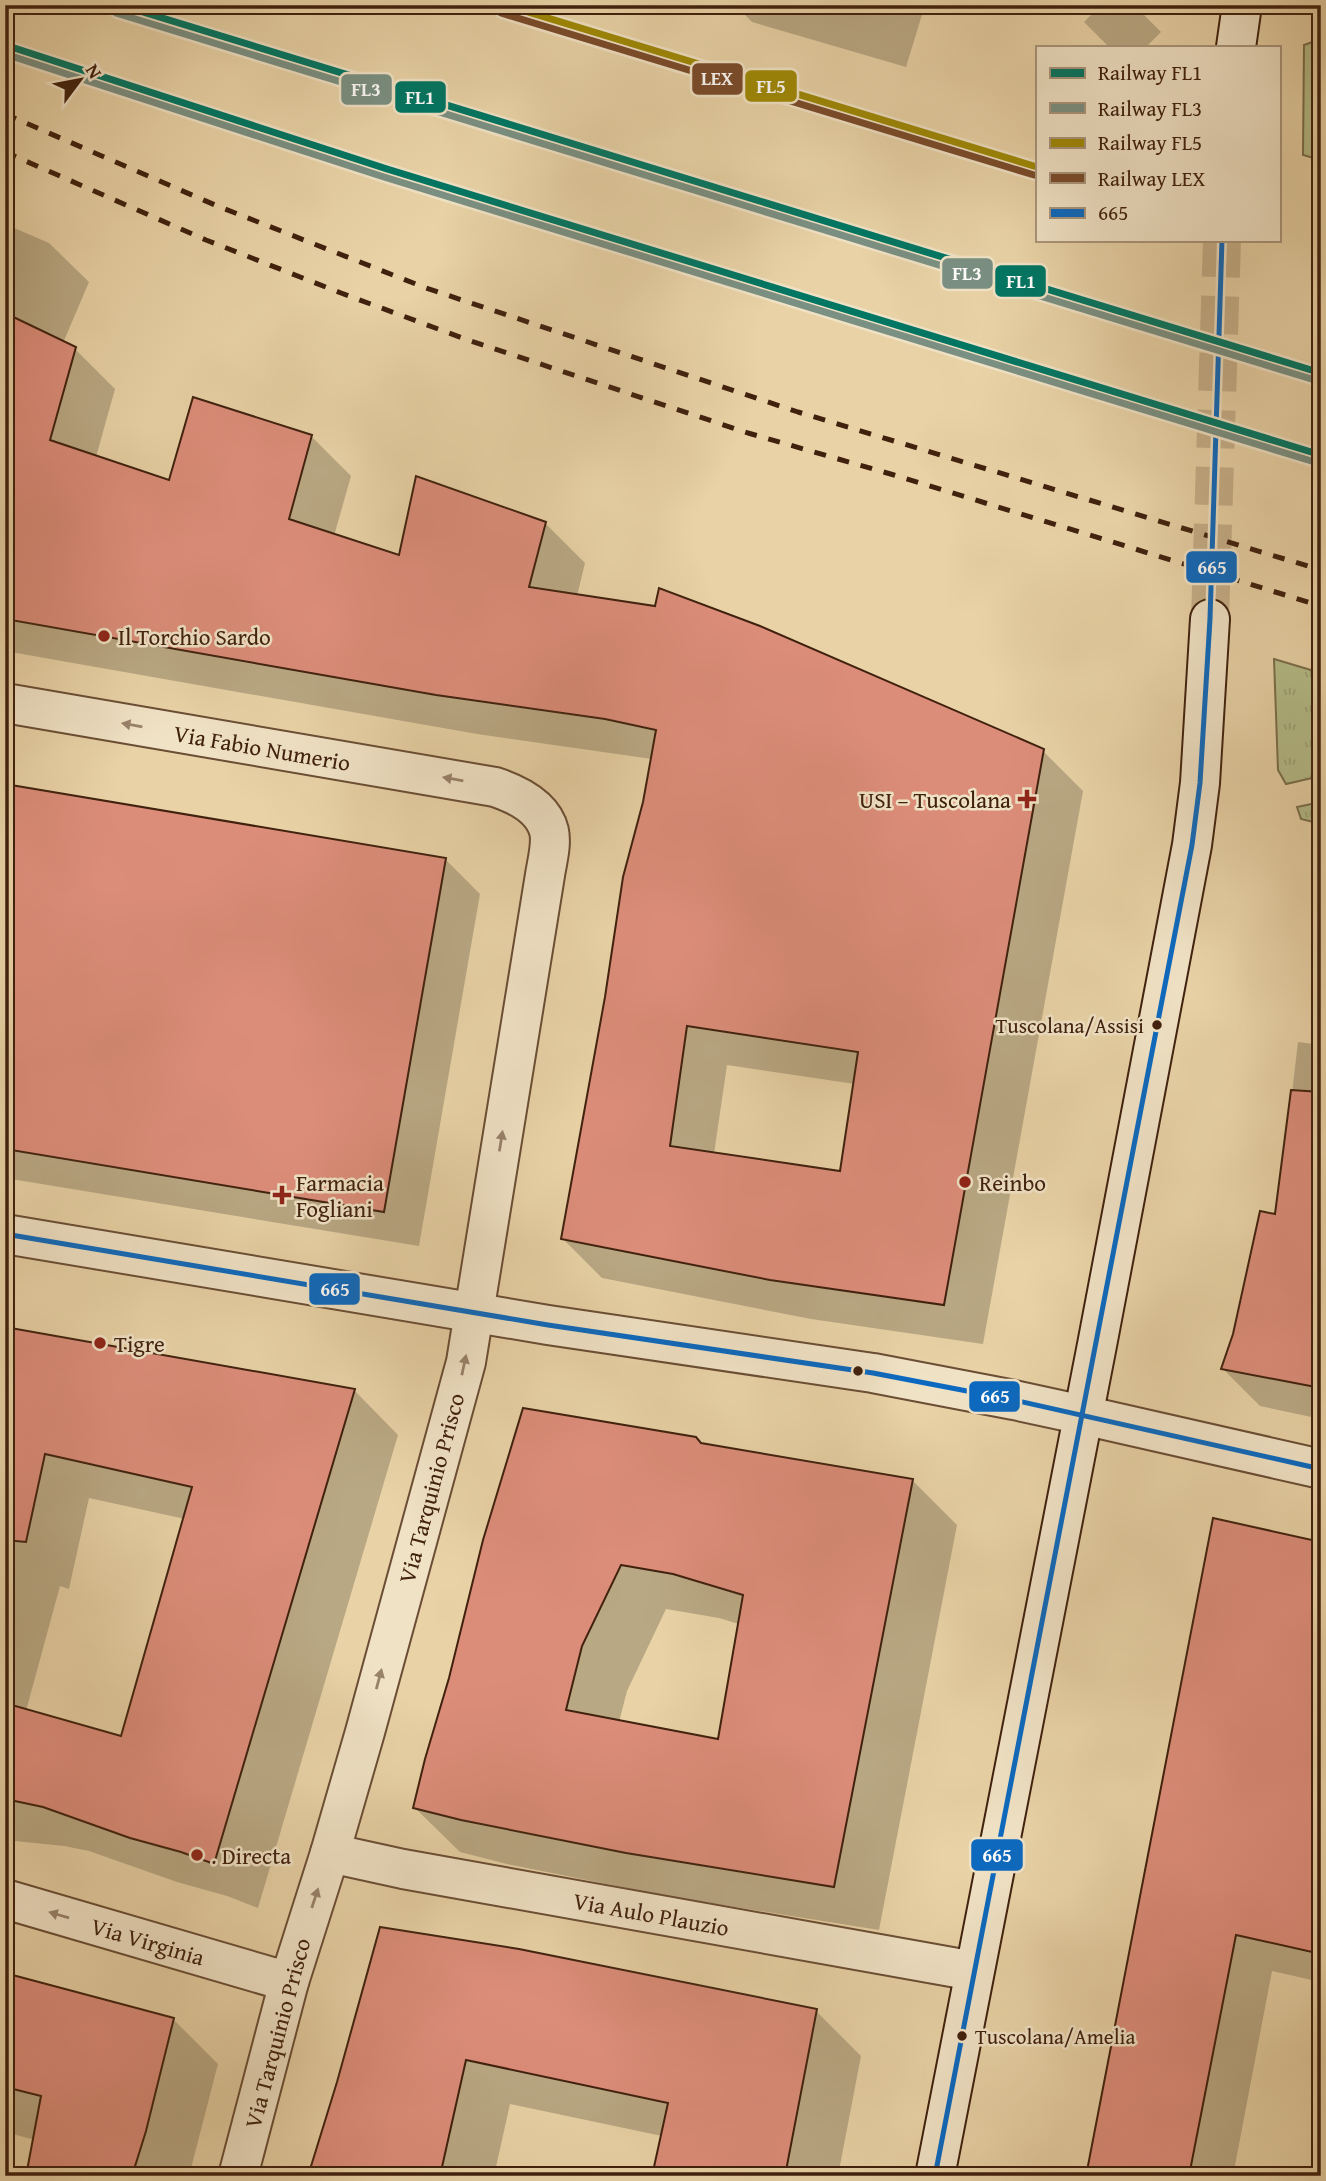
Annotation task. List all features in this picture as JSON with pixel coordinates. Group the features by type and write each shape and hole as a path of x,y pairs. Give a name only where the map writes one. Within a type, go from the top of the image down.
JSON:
{"street":[{"path":"1236,46 1242,5"},
{"path":"935,2176 1192,845 1200,783 1210,619"},
{"name":"Via Fabio Numerio","path":"5,704 456,779 495,787 519,796"},
{"name":"Via Tarquinio Prisco","path":"238,2176 289,1982 369,1719 462,1375 550,840 549,830 543,819 519,796"},
{"path":"5,1234 472,1313 873,1373 1014,1400 1321,1469"},
{"name":"Via Aulo Plauzio","path":"330,1853 403,1869 974,1970"},
{"name":"Via Virginia","path":"5,1899 289,1982"}],"green space":[{"path":"1321,39 1321,160 1303,155 1304,45"},
{"path":"1274,659 1321,673 1321,776 1286,784 1278,770"},
{"path":"1321,802 1321,824 1301,819 1297,807"}],"building":[{"path":"5,313 76,347 50,440 169,480 193,397 312,435 289,519 399,555 416,476 546,522 529,587 655,606 659,588 760,626 1044,749 944,1305 770,1280 561,1239 605,997 623,877 643,802 656,730 605,719 436,695 5,619","holes":["687,1026 858,1052 840,1171 670,1146"]},
{"path":"5,784 446,858 384,1212 5,1149"},
{"path":"1291,1090 1321,1092 1321,1388 1221,1369 1233,1334 1260,1211 1275,1214"},
{"path":"5,1327 355,1389 214,1864 43,1807 5,1799 5,1703 121,1736 192,1487 45,1454 26,1542 5,1540"},
{"path":"523,1408 696,1437 701,1443 913,1479 834,1887 626,1853 413,1808 483,1540","holes":["621,1565 673,1574 743,1595 718,1739 566,1710 582,1646"]},
{"path":"1213,1518 1321,1542 1321,1954 1236,1935 1189,2176 1086,2176"},
{"path":"380,1927 519,1949 817,2009 785,2176 652,2176 668,2103 466,2060 440,2176 308,2176"},
{"path":"5,1973 174,2018 132,2176 26,2176 41,2096 5,2087"}],"tunnel":[{"path":"1210,619 1222,242"}],"railway":[{"path":"5,114 215,205 426,288 798,412 1321,570"},
{"path":"5,152 206,240 465,339 748,433 1321,606"}],"rail line":[{"name":"FL1","path":"120,5 1321,373"},
{"name":"FL5","path":"505,5 1036,167"},
{"name":"FL3","path":"116,13 1318,381"},
{"name":"LEX","path":"501,13 1034,175"},
{"name":"FL1","path":"5,45 387,169 1321,455"},
{"name":"FL3","path":"5,54 384,177 1318,463"}],"transit line":[{"name":"665","path":"935,2176 1192,845 1200,783 1210,619 1222,242"},
{"name":"665","path":"5,1234 548,1325 873,1373 1014,1400 1321,1469"}],"place":[{"name":"Il Torchio Sardo","path":"104,636"},
{"name":"USI – Tuscolana","path":"1027,799"},
{"name":"Tuscolana/Assisi","path":"1157,1025"},
{"name":"Reinbo","path":"965,1182"},
{"name":"Farmacia Fogliani","path":"282,1195"},
{"name":"Tigre","path":"100,1343"},
{"name":". Directa","path":"197,1855"},
{"name":"Tuscolana/Amelia","path":"962,2036"}]}
